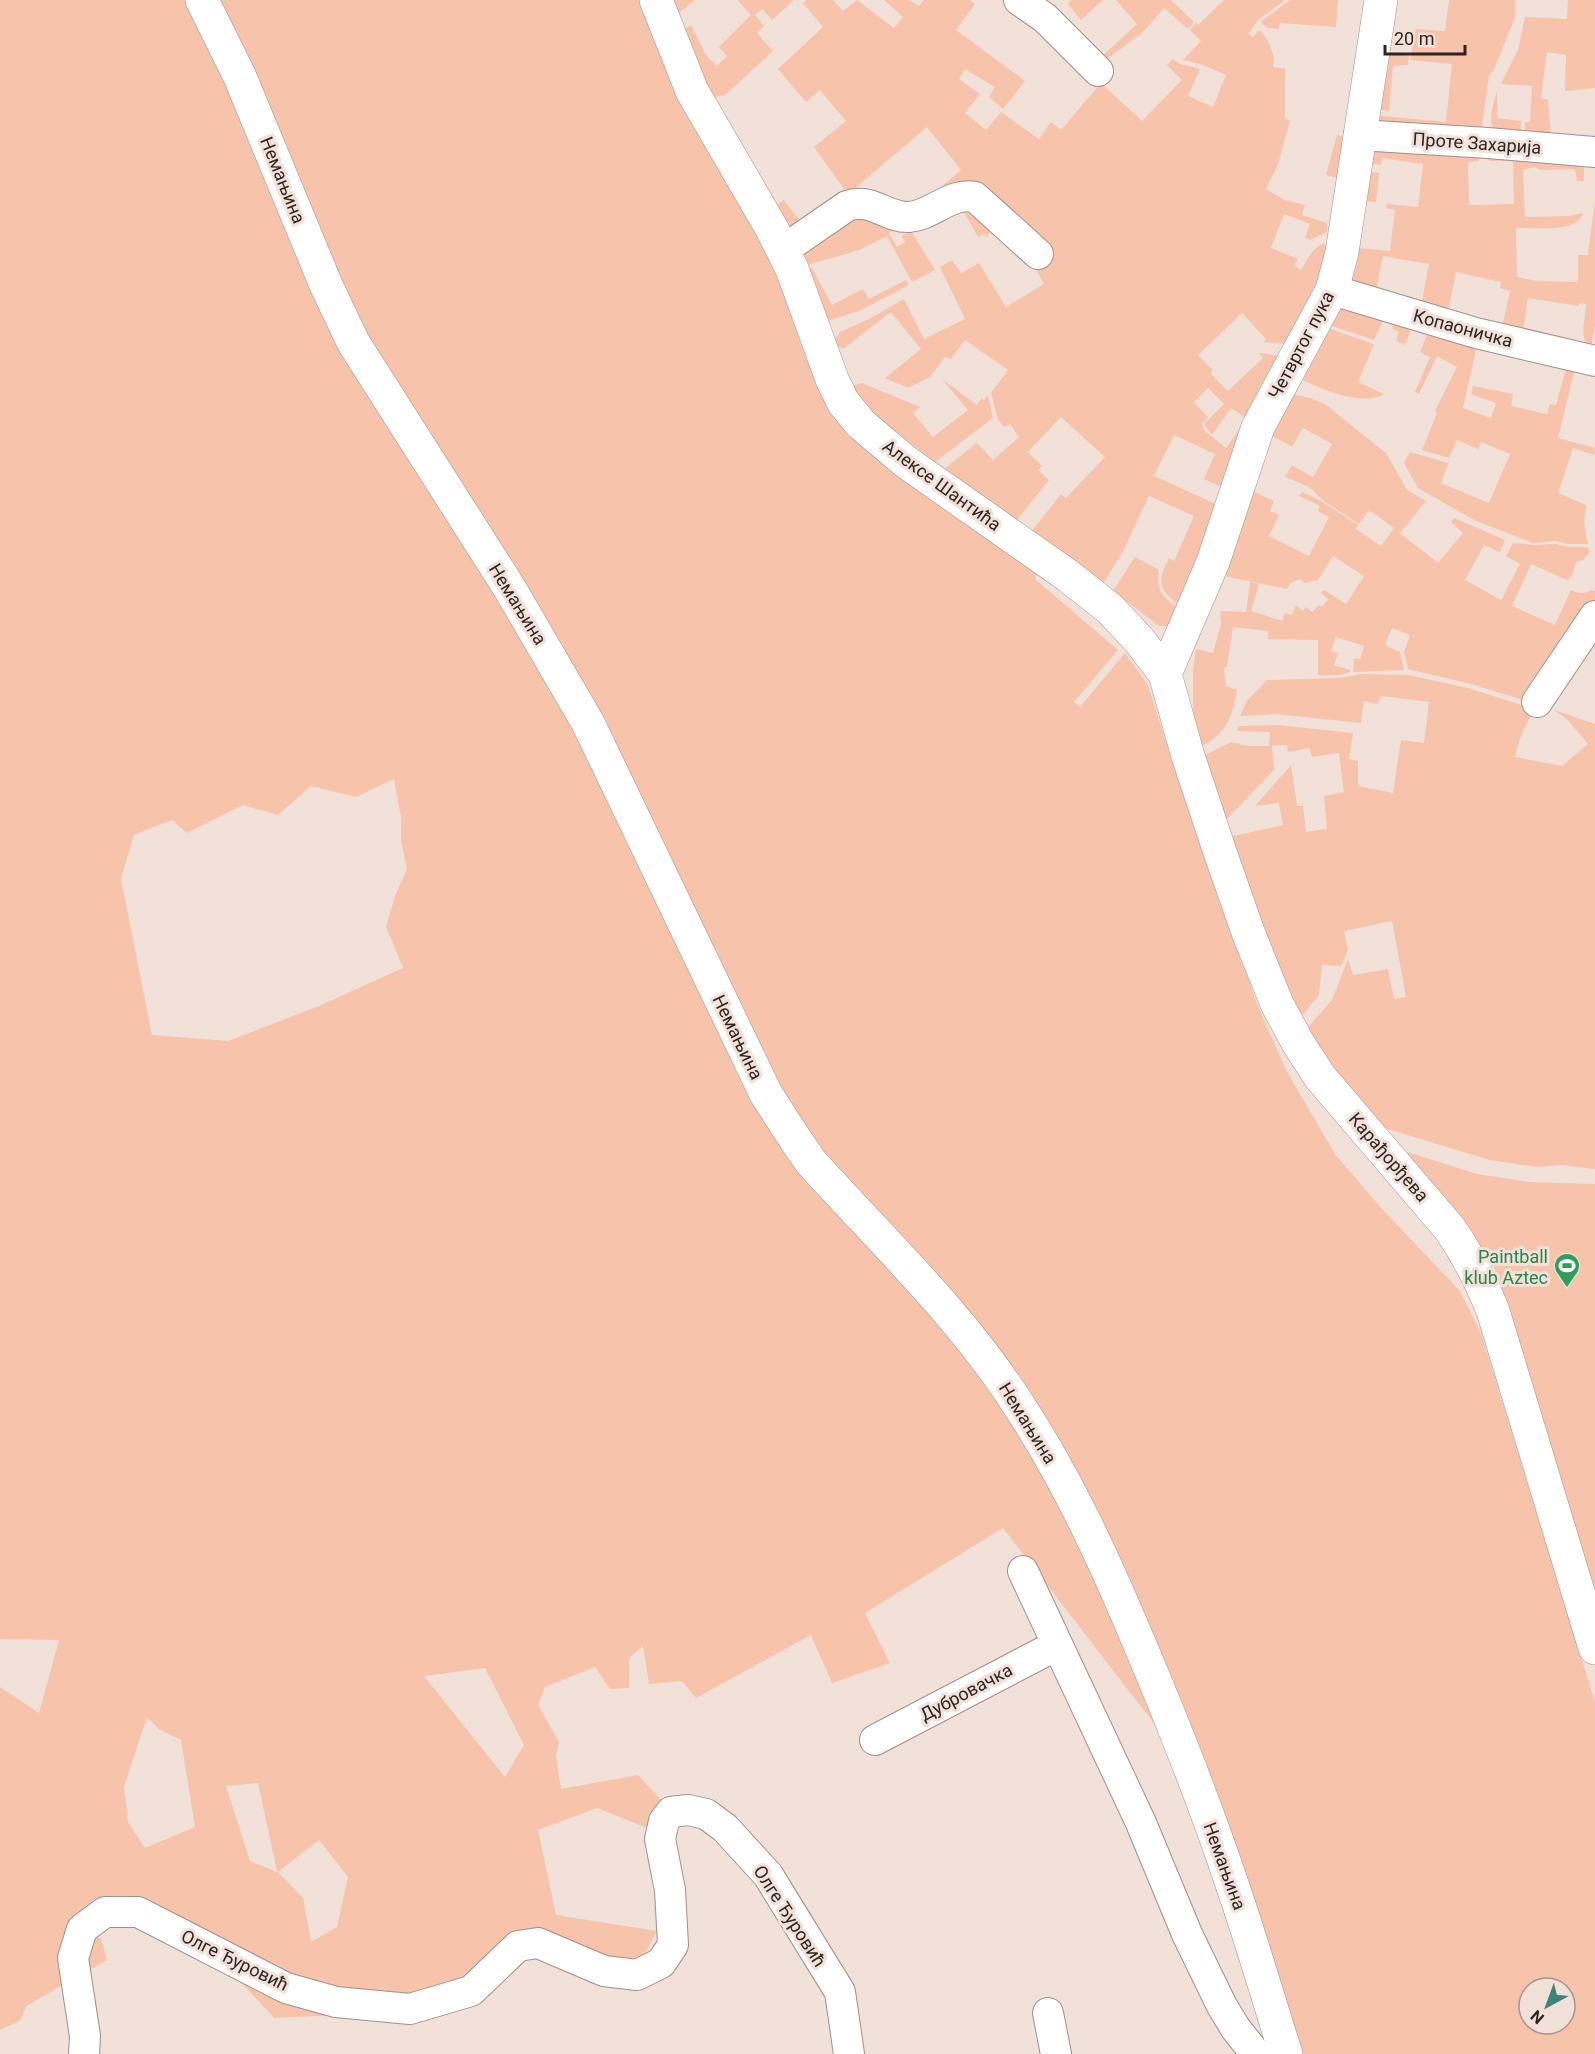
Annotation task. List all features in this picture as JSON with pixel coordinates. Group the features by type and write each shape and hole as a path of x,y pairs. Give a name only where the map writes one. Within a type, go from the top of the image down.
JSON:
{"street":[{"name":"Немањина","path":"202,0 240,78 326,285 353,342 510,589 588,723 766,1094 811,1162 934,1294 969,1336 1018,1402 1073,1499 1125,1609 1188,1761 1232,1884 1286,2054"},
{"name":"Алексе Шантића","path":"656,0 692,91 783,250 801,292 832,380 843,402 861,424 906,462 1067,575 1110,609 1139,640 1165,674"},
{"path":"1019,0 1045,18 1098,71"},
{"name":"Четвртог пука","path":"1165,674 1213,562 1258,427 1332,290 1342,252 1381,0"},
{"name":"Проте Захарија","path":"1359,135 1595,152"},
{"path":"783,250 846,206 856,203 872,205 900,216 911,217 965,195 983,204 1038,254"},
{"name":"Копаоничка","path":"1332,290 1476,333 1595,361"},
{"path":"1537,702 1595,616"},
{"name":"Карађорђева","path":"1165,674 1188,756 1220,852 1248,932 1282,1014 1320,1077 1450,1229 1468,1254 1480,1279 1492,1311 1595,1648"},
{"path":"1023,1571 1136,1812 1187,1934 1222,2006 1236,2029 1256,2054"},
{"name":"Дубровачка","path":"874,1740 1057,1645"},
{"name":"Олге Ђуровић","path":"84,2054 85,2036 73,1958 82,1929 105,1911 138,1912 286,1988 336,2002 410,2009 471,1991 518,1947 538,1943 604,1971 637,1975 661,1963 673,1945 670,1890 660,1839 664,1821 671,1812 688,1810 706,1814 725,1828 768,1875 840,1992 849,2054"},
{"path":"1048,2013 1056,2054"}],"shaded area":[{"path":"0,0 640,0 774,264 820,375 975,522 1037,574 1035,579 1118,650 1074,702 1080,707 1125,653 1148,685 1173,764 1257,1004 1286,1070 1335,1154 1382,1209 1460,1291 1481,1333 1595,1702 1595,2054 1301,2054 1221,1810 1003,1528 865,1613 890,1663 832,1683 811,1635 696,1698 682,1681 649,1684 643,1646 629,1658 629,1688 610,1689 595,1667 545,1687 538,1705 559,1742 556,1755 561,1789 638,1775 662,1801 652,1830 597,1808 538,1830 556,1915 657,1931 639,1965 536,1936 487,1989 362,2014 274,2018 238,1979 160,1914 81,1918 101,1939 107,1960 26,2006 20,2021 0,2030 0,1687 39,1713 59,1640 0,1639","holes":["394,779 401,817 401,841 407,869 395,896 386,927 403,968 319,1006 228,1041 152,1035 121,879 134,835 172,820 187,833 243,805 278,815 311,786 356,797","485,1668 524,1745 505,1777 424,1676","147,1717 159,1729 181,1740 195,1827 145,1848 128,1822 124,1787","258,1783 277,1872 250,1861 226,1786","319,1840 348,1877 337,1927 311,1942 303,1898 278,1872"]},
{"path":"667,0 695,0 676,13"},
{"path":"739,0 794,0 772,20 762,9 755,15 764,26 757,33 773,51 725,95 712,97 682,31 691,25 706,55 717,66 727,56 719,47 751,15"},
{"path":"807,0 833,0 843,11 857,0 894,28 903,17 884,0 909,0 919,6 924,0 970,0 975,4 956,30 1025,81 1003,109 989,97 995,87 965,69 959,79 980,94 965,113 986,130 1001,112 1039,139 1051,122 1061,130 1101,83 1142,121 1182,80 1167,65 1173,59 1180,64 1200,69 1188,96 1213,107 1226,75 1203,65 1183,60 1201,41 1190,30 1224,0 1285,0 1259,19 1248,34 1253,37 1259,30 1272,52 1273,67 1285,69 1285,118 1290,121 1277,167 1266,189 1285,200 1305,205 1302,215 1327,223 1327,232 1310,240 1305,238 1310,224 1284,214 1271,248 1298,259 1294,265 1301,270 1317,248 1324,243 1327,247 1320,281 1288,344 1264,342 1266,339 1242,313 1198,355 1213,370 1210,373 1228,391 1263,358 1259,353 1280,356 1260,387 1246,418 1231,408 1212,435 1204,424 1224,404 1208,388 1194,402 1208,417 1202,424 1204,430 1226,448 1243,424 1224,488 1204,479 1215,454 1174,435 1154,476 1218,505 1180,605 1167,595 1161,579 1169,558 1174,561 1194,516 1149,496 1123,551 1103,584 1032,531 1061,494 1066,498 1105,457 1061,417 1028,452 1042,466 1038,470 1049,480 1017,520 944,469 977,443 993,460 1019,437 1010,424 1004,427 998,420 991,393 1008,370 965,340 951,359 945,357 930,377 908,388 885,378 921,349 891,312 843,349 837,346 834,341 840,332 904,299 924,339 965,319 940,267 952,260 961,273 979,263 1006,307 1044,284 1034,266 1044,252 946,196 940,188 961,170 927,127 807,229 788,227 776,206 784,200 800,221 844,189 814,147 846,121 820,90 806,102 778,69 823,27 803,3"},
{"path":"1071,0 1103,0 1081,20 1068,4"},
{"path":"1116,0 1171,0 1194,22 1188,29 1164,8 1142,33 1104,61 1099,59 1137,24"},
{"path":"1290,0 1338,0 1336,27 1280,23 1279,29 1268,28 1260,22"},
{"path":"1449,0 1515,0 1515,18 1489,76 1481,133 1371,127 1372,115 1446,122 1452,64 1410,60 1416,29 1445,31"},
{"path":"1568,0 1595,0 1595,88 1565,91 1566,55 1547,52 1541,98 1548,100 1551,139 1525,138 1525,122 1530,122 1532,86 1501,84 1518,50 1525,17 1567,19"},
{"path":"1385,51 1409,56 1408,65 1393,66 1389,111 1374,109"},
{"path":"1497,91 1497,118 1521,121 1520,138 1494,132 1491,117"},
{"path":"1337,135 1344,137 1338,178 1326,175"},
{"path":"1371,146 1479,150 1479,161 1468,162 1469,205 1514,204 1513,161 1489,161 1489,150 1584,159 1584,181 1577,181 1575,169 1541,170 1534,167 1523,170 1525,217 1570,216 1583,213 1579,220 1564,227 1516,228 1517,277 1537,281 1578,282 1578,255 1588,255 1595,199 1595,326 1590,352 1584,335 1586,304 1579,303 1579,306 1528,298 1522,337 1502,327 1510,291 1500,288 1501,282 1456,272 1447,317 1422,301 1429,264 1383,256 1376,292 1352,282 1358,248 1390,251 1395,210 1386,208 1387,204 1418,207 1423,164 1382,158 1381,165 1365,163"},
{"path":"1364,171 1379,173 1376,202 1361,201"},
{"path":"958,202 992,228 987,237 984,234 978,237"},
{"path":"846,214 896,228 889,233 897,247 905,242 902,236 911,231 935,270 912,282 887,236 859,250 804,266 797,250"},
{"path":"812,268 832,305 863,289 869,299 906,280 909,285 859,311 830,320 824,318 806,270"},
{"path":"1339,307 1414,321 1405,345 1396,341 1399,332 1392,329 1393,325 1383,321 1374,340 1332,326"},
{"path":"1430,327 1478,341 1463,408 1491,418 1496,403 1471,394 1473,386 1513,394 1511,406 1547,414 1550,404 1556,405 1568,362 1576,364 1558,438 1595,448 1594,455 1573,448 1558,493 1586,505 1584,524 1588,544 1568,544 1556,541 1533,543 1474,520 1418,488 1404,463 1410,452 1448,463 1441,483 1489,503 1510,454 1481,442 1478,449 1457,440 1449,458 1422,450 1437,413 1435,411 1457,367 1437,356 1419,394 1415,392 1430,357 1420,352"},
{"path":"1330,329 1374,344 1358,382 1384,394 1376,398 1355,398 1332,392 1303,380"},
{"path":"942,379 977,405 982,398 984,400 988,395 993,418 935,462 866,408 852,386 862,383 920,407 913,413 933,437 968,410"},
{"path":"1292,394 1325,404 1386,453 1407,490 1426,501 1400,533 1438,563 1463,533 1451,522 1454,518 1505,540 1500,552 1484,545 1465,580 1501,600 1520,564 1506,556 1513,543 1587,547 1590,552 1583,560 1576,562 1572,575 1567,580 1531,564 1512,606 1555,625 1571,590 1582,593 1595,591 1595,600 1526,691 1527,701 1471,684 1408,669 1404,652 1410,635 1392,628 1385,645 1400,652 1404,670 1353,672 1354,658 1360,659 1364,646 1336,637 1331,651 1338,653 1334,665 1350,670 1350,672 1339,675 1318,675 1318,640 1268,639 1268,631 1233,627 1227,667 1224,667 1226,686 1237,690 1231,716 1223,729 1202,746 1193,729 1193,670 1196,649 1213,653 1221,624 1220,611 1246,612 1250,582 1259,584 1251,611 1282,621 1285,613 1292,615 1296,605 1303,611 1306,607 1312,612 1319,605 1322,607 1328,599 1321,593 1324,590 1346,604 1364,576 1333,556 1318,580 1305,583 1300,579 1290,583 1287,589 1224,576 1250,490 1274,501 1270,511 1279,515 1269,536 1309,556 1329,517 1318,511 1320,506 1299,496 1302,492 1323,502 1358,525 1356,529 1381,546 1394,528 1369,510 1359,524 1324,501 1309,487 1285,477 1292,465 1313,477 1332,444 1303,428 1292,447 1269,434"},
{"path":"1135,557 1159,570 1159,588 1179,609 1169,626 1159,626 1113,591"},
{"path":"1363,674 1408,675 1468,688 1534,709 1520,738 1515,757 1562,766 1588,744 1568,720 1554,710 1595,724 1595,1169 1562,1165 1538,1167 1490,1160 1381,1127 1332,1072 1308,1031 1309,1026 1332,1000 1348,959 1353,975 1388,969 1394,999 1406,997 1392,921 1344,931 1348,950 1341,966 1322,965 1319,995 1302,1016 1298,1017 1229,837 1283,825 1279,803 1255,806 1291,765 1297,806 1303,806 1306,832 1327,829 1324,796 1344,792 1339,753 1312,757 1310,748 1288,752 1287,745 1272,746 1274,770 1223,823 1203,762 1205,755 1231,742 1248,746 1269,746 1270,732 1238,731 1237,728 1240,726 1277,725 1353,733 1349,759 1358,761 1358,786 1393,793 1401,740 1424,743 1429,702 1382,696 1377,704 1364,701 1361,723 1276,714 1240,716 1246,702 1267,680 1339,678"},
{"path":"1407,1152 1477,1174 1530,1182 1595,1184 1595,1593 1495,1270 1473,1234 1407,1158"}],"place":[{"name":"Paintball klub Aztec","path":"1567,1289"}]}
